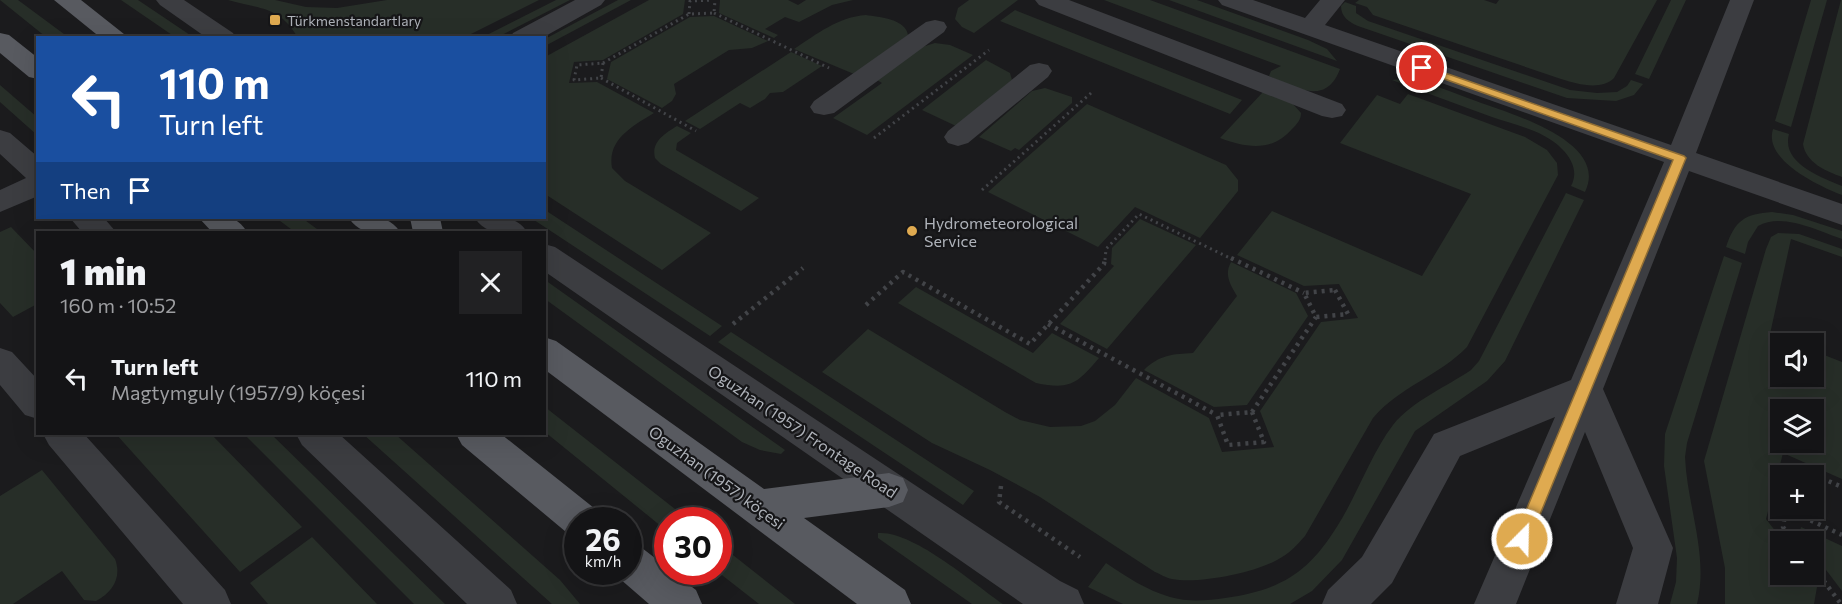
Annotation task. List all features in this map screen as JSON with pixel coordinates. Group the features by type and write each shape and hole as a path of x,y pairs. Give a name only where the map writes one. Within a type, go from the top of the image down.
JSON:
{"main road":[{"path":"66,0 114,36"},
{"path":"0,40 36,69"},
{"path":"215,219 231,231"},
{"path":"366,219 384,231"},
{"name":"Oguzhan (1957) köçesi","path":"546,351 890,604"},
{"path":"476,435 564,507"},
{"path":"758,507 889,490"},
{"path":"642,575 667,599"}],"street":[{"path":"168,0 221,36"},
{"path":"526,36 593,0"},
{"path":"1047,0 1332,110"},
{"path":"1230,0 1842,215"},
{"path":"1308,28 1333,0"},
{"path":"1495,604 1680,158 1742,0"},
{"path":"824,107 935,27"},
{"path":"958,137 1039,71"},
{"path":"0,139 36,172"},
{"path":"0,202 36,185"},
{"path":"86,219 100,231"},
{"path":"492,219 510,231"},
{"name":"Oguzhan (1957) Frontage Road","path":"546,256 1045,595 1063,604"},
{"path":"0,361 36,403"},
{"path":"1344,604 1377,570 1447,445 1585,389"},
{"path":"1585,389 1653,548 1637,604"},
{"path":"63,435 210,604"},
{"path":"316,435 496,604"}],"path":[{"path":"689,14 690,1 714,0 714,13"},
{"path":"696,131 601,78 574,80 577,65 603,63 689,14 714,13 859,82"},
{"path":"874,138 989,50"},
{"path":"601,78 603,63"},
{"path":"982,190 1091,93"},
{"path":"866,305 903,272 1030,344 1104,264 1106,249 1139,214 1304,293 1335,290 1348,314 1316,317"},
{"path":"733,324 803,268"},
{"path":"1304,293 1316,317"},
{"path":"1252,412 1316,317"},
{"path":"1048,324 1217,415 1252,412"},
{"path":"1217,415 1228,445 1264,442 1252,412"},
{"path":"1824,479 1842,487"},
{"path":"1001,486 999,502 1080,557"},
{"path":"1808,519 1842,535"},
{"path":"1824,581 1841,604"}],"shaded area":[{"path":"0,0 18,0 67,36 45,36"},
{"path":"121,0 138,0 192,36 174,36"},
{"path":"228,0 275,0 306,7 337,8 387,0 539,0 467,36 297,36 276,14"},
{"path":"556,0 570,0 500,36 485,36"},
{"path":"618,0 631,0 546,45 546,38"},
{"path":"649,0 685,0 683,14 603,60 574,62 569,83 597,82 654,113 623,134 614,149 612,168 625,181 711,233 662,270 546,195 546,56"},
{"path":"720,0 788,0 798,5 806,0 853,0 832,5 799,22 785,17 765,29 778,35 774,38 719,13"},
{"path":"969,0 1018,0 974,33 962,27 955,19 958,8"},
{"path":"1104,0 1150,0 1340,69 1334,81 1327,88 1318,91 1299,89 1269,76 1271,71 1281,66"},
{"path":"1169,0 1197,0 1308,40 1327,49 1337,61"},
{"path":"1359,0 1484,0 1496,4 1499,0 1657,0 1614,78 1609,82 1596,85 1561,79 1373,15 1367,7 1355,3"},
{"path":"1671,0 1686,0 1649,79 1635,74"},
{"path":"1811,0 1827,0 1791,127 1775,121"},
{"path":"1841,0 1842,177 1823,169 1812,161 1803,144"},
{"path":"1345,2 1356,6 1356,13 1368,21 1570,90 1597,93 1617,92 1627,86 1631,80 1643,84 1634,95 1616,101 1567,98 1358,26 1342,13 1341,6"},
{"path":"1015,10 1242,100 1230,114 1000,21"},
{"path":"866,15 897,22 902,25 908,35 854,74 794,49 837,23"},
{"path":"714,16 768,41 752,48 729,50 674,84 676,94 672,101 662,108 607,79 611,62 690,17"},
{"path":"935,43 950,45 973,55 867,135 833,118 882,83 877,80 922,47"},
{"path":"791,52 822,66 783,92 770,93 750,108 740,103 700,129 685,121"},
{"path":"986,60 1010,73 1012,80 956,126 922,110"},
{"path":"1401,79 1439,87 1510,113 1552,132 1570,144 1583,158 1589,174 1585,192 1571,186 1574,176 1572,162 1562,149 1547,138 1529,129 1392,80"},
{"path":"0,85 36,116 36,134 0,102"},
{"path":"1045,88 1072,97 1072,103 1019,150 1015,148 1011,151 979,137 1032,91"},
{"path":"1263,92 1292,103 1301,113 1296,125 1276,142 1268,145 1249,146 1220,138"},
{"path":"1408,94 1525,137 1547,150 1557,163 1558,175 1467,347 1444,366 1383,407 1373,418 1305,536 1289,552 1267,565 1211,579 1183,580 1165,577 1040,497 932,443 822,372 868,329 1020,420 1050,427 1081,426 1095,421 1115,405 1136,378 1209,418 1222,452 1274,447 1260,411 1321,322 1358,318 1339,284 1304,286 1237,255 1272,211 1422,276 1471,194 1340,143 1377,95 1400,104"},
{"path":"1087,104 1226,165 1238,180 1238,191 1200,238 1135,207 1098,247 988,192"},
{"path":"677,126 691,133 677,143 676,150 759,198 741,211 661,164 655,158 655,147 663,135"},
{"path":"1773,129 1789,134 1788,144 1797,161 1814,173 1842,186 1842,195 1807,178 1784,161 1776,151 1772,140"},
{"path":"1566,193 1584,200 1505,361 1487,381 1415,431 1342,560 1312,591 1290,604 1123,604 1088,587 1106,563 1137,583 1161,594 1183,600 1211,600 1262,590 1291,577 1304,568 1327,542 1338,525 1378,448 1393,425 1410,409 1471,370 1479,361"},
{"path":"546,211 722,326 710,336 533,219 546,219"},
{"path":"1772,212 1793,215 1842,231 1842,239 1800,224 1778,221 1758,226 1748,242 1745,254 1726,247 1733,230 1742,220"},
{"path":"277,219 303,219 320,231 294,231"},
{"path":"1140,219 1196,245 1107,349 1060,324 1114,266 1111,264 1112,248"},
{"path":"11,227 36,253 36,305 13,317 0,303 0,232"},
{"path":"1778,233 1799,234 1842,249 1842,257 1791,239 1770,333 1770,387 1824,387 1824,355 1842,362 1842,479 1824,471 1824,465 1810,465 1783,453 1780,465 1770,465 1770,503 1766,519 1775,531 1770,531 1770,585 1816,585 1814,604 1725,604 1725,568 1704,461 1771,237"},
{"path":"1724,256 1742,263 1687,443 1685,457 1699,549 1700,586 1697,604 1670,604 1676,582 1677,558 1664,466 1665,434"},
{"path":"1231,262 1296,293 1308,316 1247,405 1214,407 1144,370 1155,361 1167,356 1193,353 1237,296 1228,275"},
{"path":"546,281 785,450 781,454 760,450 742,442 546,300"},
{"path":"916,287 1033,353 1052,333 1099,358 1085,374 1072,383 1057,386 1036,383 898,303"},
{"path":"731,332 974,491 963,505 718,342"},
{"path":"546,408 672,507 654,507 654,520 642,511 642,507 637,507 546,433"},
{"path":"117,435 212,435 302,527 240,572"},
{"path":"245,435 272,435 445,604 414,604"},
{"path":"364,435 396,435 560,580 580,604 552,604"},
{"path":"42,470 115,559 117,578 115,583 96,601 84,600 62,571 13,604 0,604 0,496"},
{"path":"878,533 892,534 925,549 1003,604 972,604 878,538"},
{"path":"312,537 377,604 268,604 250,583"},
{"path":"1824,538 1842,546 1842,591 1824,567"},
{"path":"732,554 795,604 759,604 732,583"}],"place":[{"name":"Türkmenstandartlary","path":"275,20"},
{"name":"Hydrometeorological Service","path":"912,231"}],"route":[{"path":"1422,68 1680,158 1522,539"}]}
